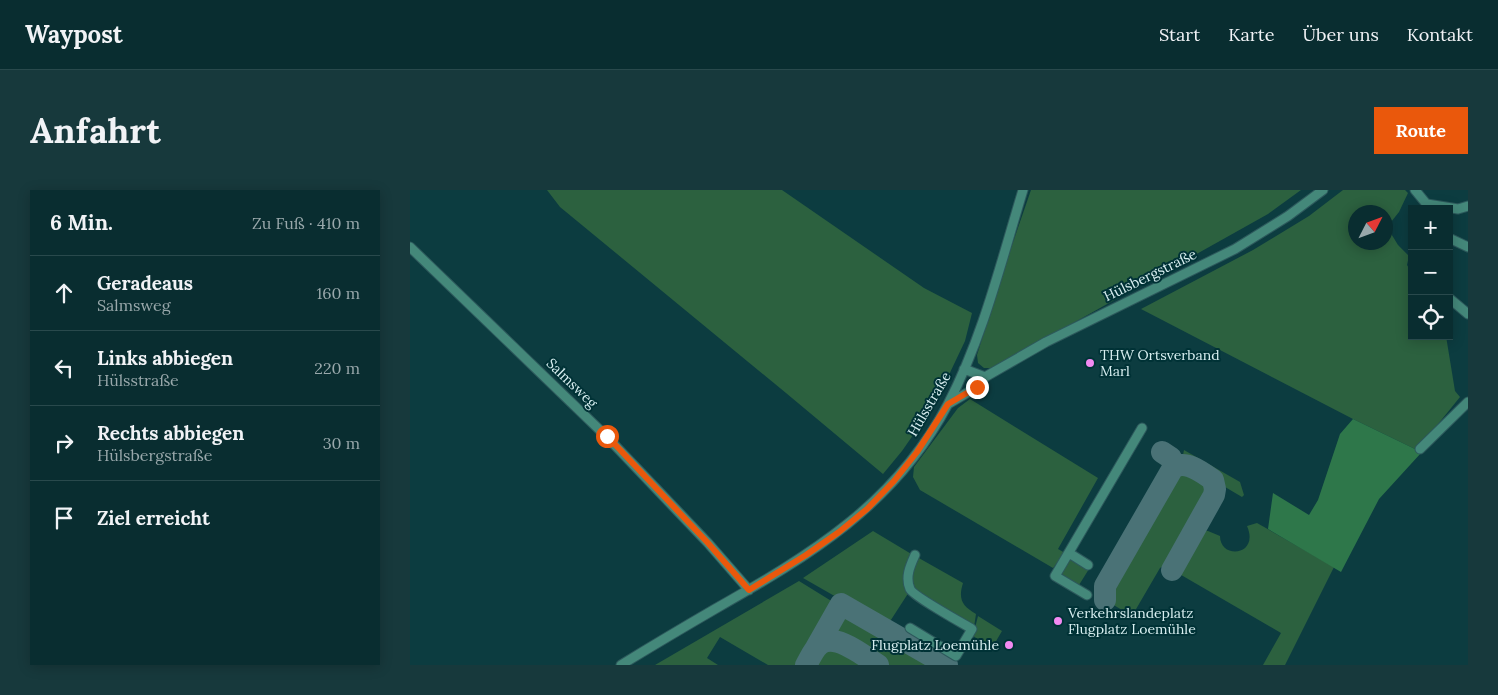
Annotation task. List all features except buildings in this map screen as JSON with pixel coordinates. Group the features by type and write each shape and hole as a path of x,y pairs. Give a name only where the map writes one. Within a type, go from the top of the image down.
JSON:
{"street":[{"name":"Hülsstraße","path":"621,665 806,555 839,532 867,509 894,481 917,452 948,404 964,369 976,339 1023,190"},
{"name":"Hülsbergstraße","path":"948,404 977,387 985,377 1046,342 1235,249 1288,216 1323,190"},
{"path":"1415,190 1427,205"},
{"path":"1453,208 1468,206"},
{"path":"1453,240 1468,247"},
{"name":"Salmsweg","path":"410,247 607,436 708,543 749,590"},
{"path":"1453,301 1468,314"},
{"path":"964,369 985,377"},
{"path":"1420,449 1468,402"},
{"path":"1088,595 1055,576 1142,428"},
{"path":"1069,554 1088,565"},
{"path":"910,628 956,656 972,629 912,593 908,582 908,574 916,556"}],"green space":[{"path":"547,190 782,190 924,288 972,313 965,341 936,402 902,451 883,474 560,207"},
{"path":"1031,190 1301,190 1268,214 993,368 984,368 978,363 977,355"},
{"path":"1343,190 1405,190 1408,193 1399,212 1393,220 1393,205 1348,205 1348,250 1393,250 1393,237 1408,255 1408,340 1447,340 1455,391 1460,397 1417,450 1353,419 1141,309 1253,250 1309,216"},
{"path":"970,399 1098,478 1058,549 1065,553 1053,568 920,490 913,477 914,467 958,408"},
{"path":"1353,419 1421,453 1379,499 1341,572 1268,529 1273,493 1309,515 1318,500 1340,434"},
{"path":"1184,450 1240,482 1244,495 1242,497 1220,484 1218,478 1210,471 1187,460 1183,455"},
{"path":"1186,471 1208,483 1209,494 1167,567 1163,566 1160,568 1132,616 1112,604 1113,587 1177,475"},
{"path":"1257,523 1334,567 1285,665 1263,665 1281,633 1176,572 1200,531 1208,531 1220,536 1222,544 1226,549 1238,551 1244,549 1248,544 1250,536 1247,526"},
{"path":"873,531 913,555 909,592 887,626 803,578"},
{"path":"917,557 963,583 962,602 976,614 974,627 914,590 911,577"},
{"path":"1069,557 1089,569 1079,585 1060,573"},
{"path":"799,581 835,604 800,665 768,665 720,637 707,658 718,665 655,665"},
{"path":"843,610 849,611 940,665 888,665 834,632 833,627"},
{"path":"978,616 1002,631 992,648 973,636"},
{"path":"830,647 843,649 870,665 812,665 818,654"}],"taxiway":[{"path":"1105,600 1105,586 1174,466 1171,458 1162,452"},
{"path":"1172,570 1214,495 1215,489 1213,480 1204,473 1183,465 1173,468"},
{"path":"816,648 841,604 947,665"},
{"path":"806,665 813,652 825,641 833,641 849,646 878,665"}],"place":[{"name":"THW Ortsverband Marl","path":"1090,363"},
{"name":"Verkehrslandeplatz Flugplatz Loemühle","path":"1058,621"},
{"name":"Flugplatz Loemühle","path":"1009,645"}],"route":[{"path":"607,436 708,543 749,590 806,555 839,532 867,509 894,481 917,452 948,404 977,387"}]}
